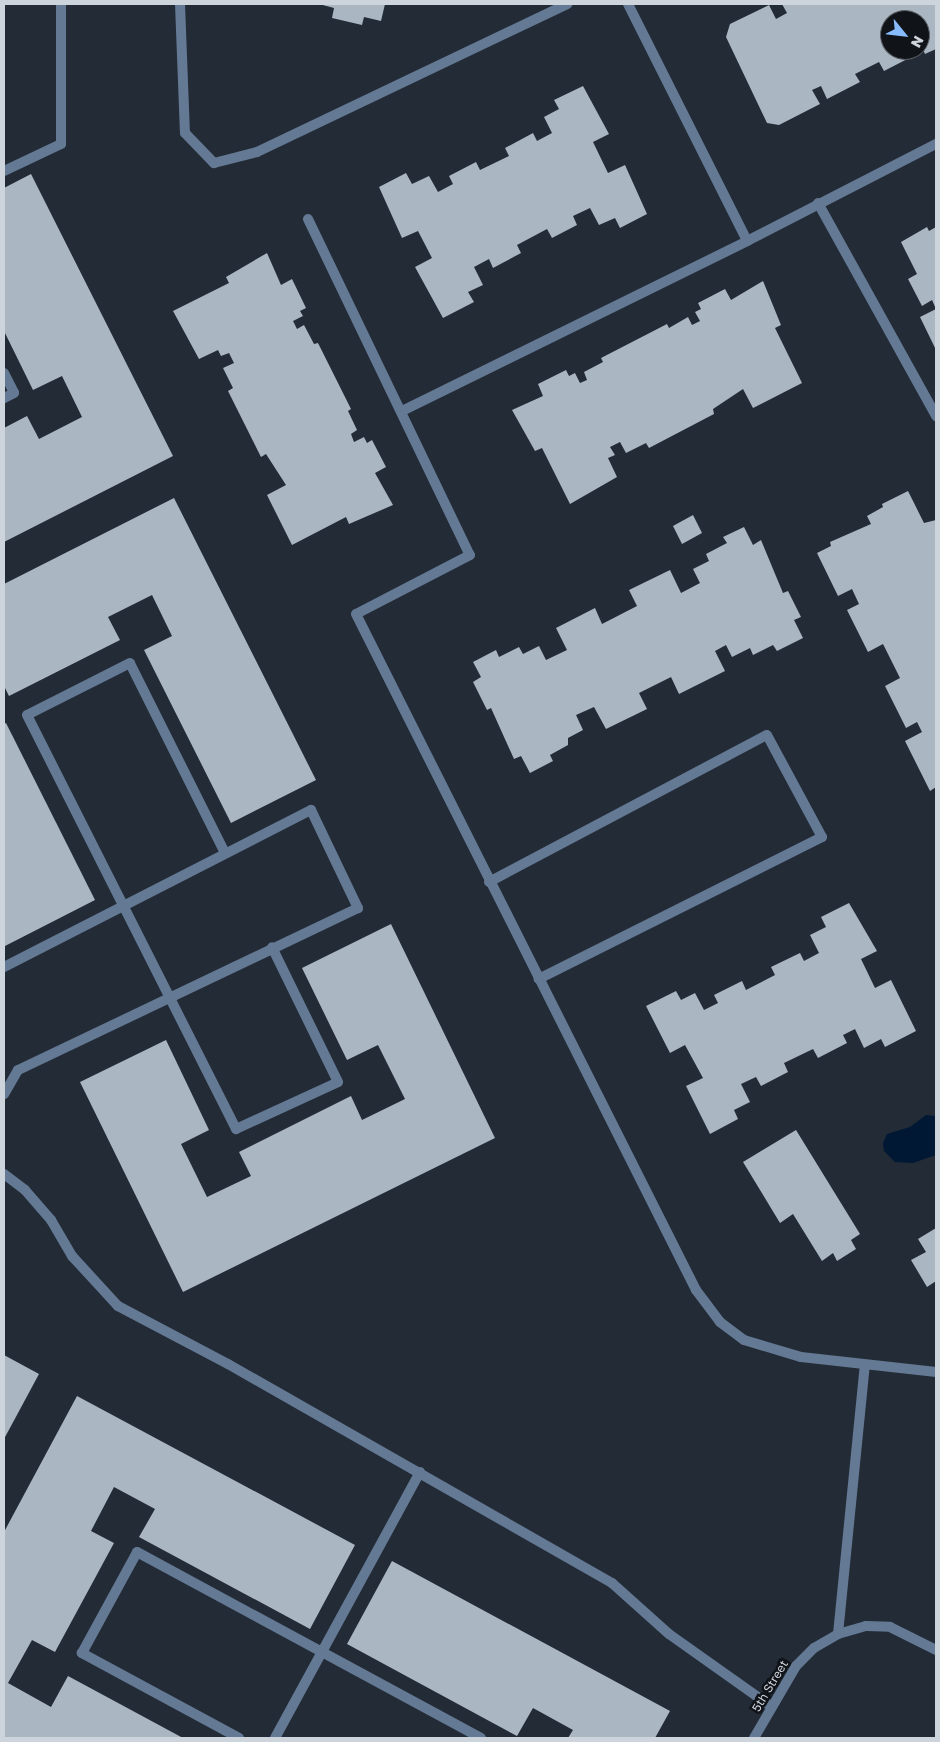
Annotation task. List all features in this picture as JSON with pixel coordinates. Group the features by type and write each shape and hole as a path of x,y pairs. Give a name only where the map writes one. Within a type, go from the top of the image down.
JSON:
{"street":[{"path":"4,171 62,144 61,4"},
{"path":"180,4 186,133 214,163 257,152 567,4"},
{"path":"628,4 747,241"},
{"path":"402,411 747,241 936,144"},
{"path":"818,203 936,416"},
{"path":"308,219 470,555 356,614 488,882 696,1290 720,1322 744,1340 802,1357 936,1372"},
{"path":"4,373 14,393 4,398"},
{"path":"225,853 130,663 27,715 168,998 236,1129 338,1082 272,947"},
{"path":"488,882 767,735 822,837 538,979"},
{"path":"4,967 311,810 358,908 272,947 18,1070 4,1094"},
{"path":"4,1174 26,1190 52,1220 72,1256 118,1306 420,1472 612,1583 669,1634 772,1707"},
{"path":"838,1634 865,1365"},
{"path":"275,1738 324,1653 420,1472"},
{"path":"238,1738 82,1653 137,1552 481,1738"},
{"name":"5th Street","path":"754,1738 796,1666 814,1648 838,1634 866,1626 890,1627 936,1650"}],"water":[{"path":"926,1115 936,1116 936,1155 913,1163 895,1162 884,1151 883,1143 887,1134 910,1127"}],"building":[{"path":"319,4 385,4 381,21 364,17 362,25 332,18 334,8"},
{"path":"782,4 936,4 936,49 930,52 930,10 880,10 880,60 905,60 884,71 879,62 855,74 860,82 827,99 821,86 812,90 820,104 779,125 767,123 726,37 730,24 769,5 776,19 787,13"},
{"path":"583,86 609,134 593,142 608,173 625,165 647,214 620,228 615,218 599,225 590,208 573,216 577,225 552,238 547,229 517,245 521,253 493,268 489,259 474,267 483,285 468,292 474,302 443,318 415,267 432,258 418,231 402,238 379,187 406,173 412,184 429,176 438,192 453,184 449,176 476,162 480,170 509,156 505,148 533,133 537,141 552,133 544,117 559,109 554,100"},
{"path":"31,174 173,456 4,542 4,428 27,416 39,439 82,417 62,376 33,390 4,331 4,188"},
{"path":"927,227 929,231 936,227 936,309 932,300 922,306 908,279 917,274 901,242"},
{"path":"267,253 281,285 292,279 306,308 300,311 303,316 293,321 297,329 304,325 314,344 318,343 351,409 348,411 357,430 351,434 354,442 364,437 367,443 372,440 386,467 375,473 393,505 349,524 346,517 292,545 267,495 286,485 266,454 261,457 228,391 233,388 223,368 234,363 229,353 221,356 218,350 199,359 173,311 229,283 226,277"},
{"path":"763,281 781,325 775,328 802,383 753,408 743,389 713,409 714,414 649,448 646,443 626,453 620,442 610,447 615,455 608,458 617,477 570,504 542,448 535,451 512,410 543,396 538,384 566,370 569,376 575,373 580,383 587,380 584,372 603,362 601,358 667,324 669,328 688,317 692,325 700,321 695,312 701,309 698,303 725,289 731,300"},
{"path":"936,309 936,350 920,317"},
{"path":"908,491 924,523 936,520 936,787 930,791 905,741 922,732 917,722 906,728 885,686 900,678 883,644 868,652 847,610 859,604 852,589 838,596 817,553 831,546 830,542 871,524 867,516 883,507 882,504"},
{"path":"174,498 316,780 231,823 144,650 172,636 152,595 108,617 120,640 9,696 4,686 4,584"},
{"path":"693,515 702,533 682,544 673,526"},
{"path":"744,527 753,545 761,540 783,593 788,591 801,617 794,620 803,638 777,651 773,645 753,655 750,648 732,657 726,645 715,651 725,671 679,694 671,677 639,693 647,709 606,729 594,707 576,715 583,730 568,738 568,745 550,755 553,761 530,773 521,756 514,759 491,708 487,710 473,682 481,677 473,662 496,650 499,657 519,647 523,654 539,646 546,660 567,650 556,628 595,608 602,624 637,606 629,590 670,570 681,593 700,583 693,569 709,561 706,554 727,543 723,537"},
{"path":"6,723 95,900 5,946 4,724"},
{"path":"849,903 877,951 861,959 875,988 891,980 916,1031 885,1047 881,1039 864,1048 855,1029 843,1035 847,1043 818,1058 813,1049 784,1063 788,1072 761,1086 756,1077 741,1084 750,1102 734,1110 738,1119 710,1134 686,1086 703,1078 685,1045 670,1053 646,1006 676,991 681,1000 695,993 704,1010 718,1003 714,995 742,981 746,990 775,975 771,967 800,953 804,961 819,953 810,935 826,927 821,917"},
{"path":"391,924 495,1138 183,1292 80,1082 166,1040 209,1130 181,1144 207,1197 251,1176 239,1152 351,1096 362,1120 405,1099 378,1045 347,1060 302,968"},
{"path":"796,1130 860,1234 851,1240 856,1249 837,1261 833,1253 822,1261 793,1214 780,1223 743,1162"},
{"path":"936,1228 936,1281 927,1287 911,1260 926,1252 918,1239"},
{"path":"4,1355 39,1374 4,1439"},
{"path":"77,1396 355,1545 310,1629 139,1537 155,1509 114,1487 91,1531 114,1543 55,1652 32,1640 8,1683 51,1707 68,1676 183,1738 4,1738 4,1532"},
{"path":"392,1561 670,1711 655,1738 568,1738 573,1730 533,1708 517,1736 347,1644"}]}
